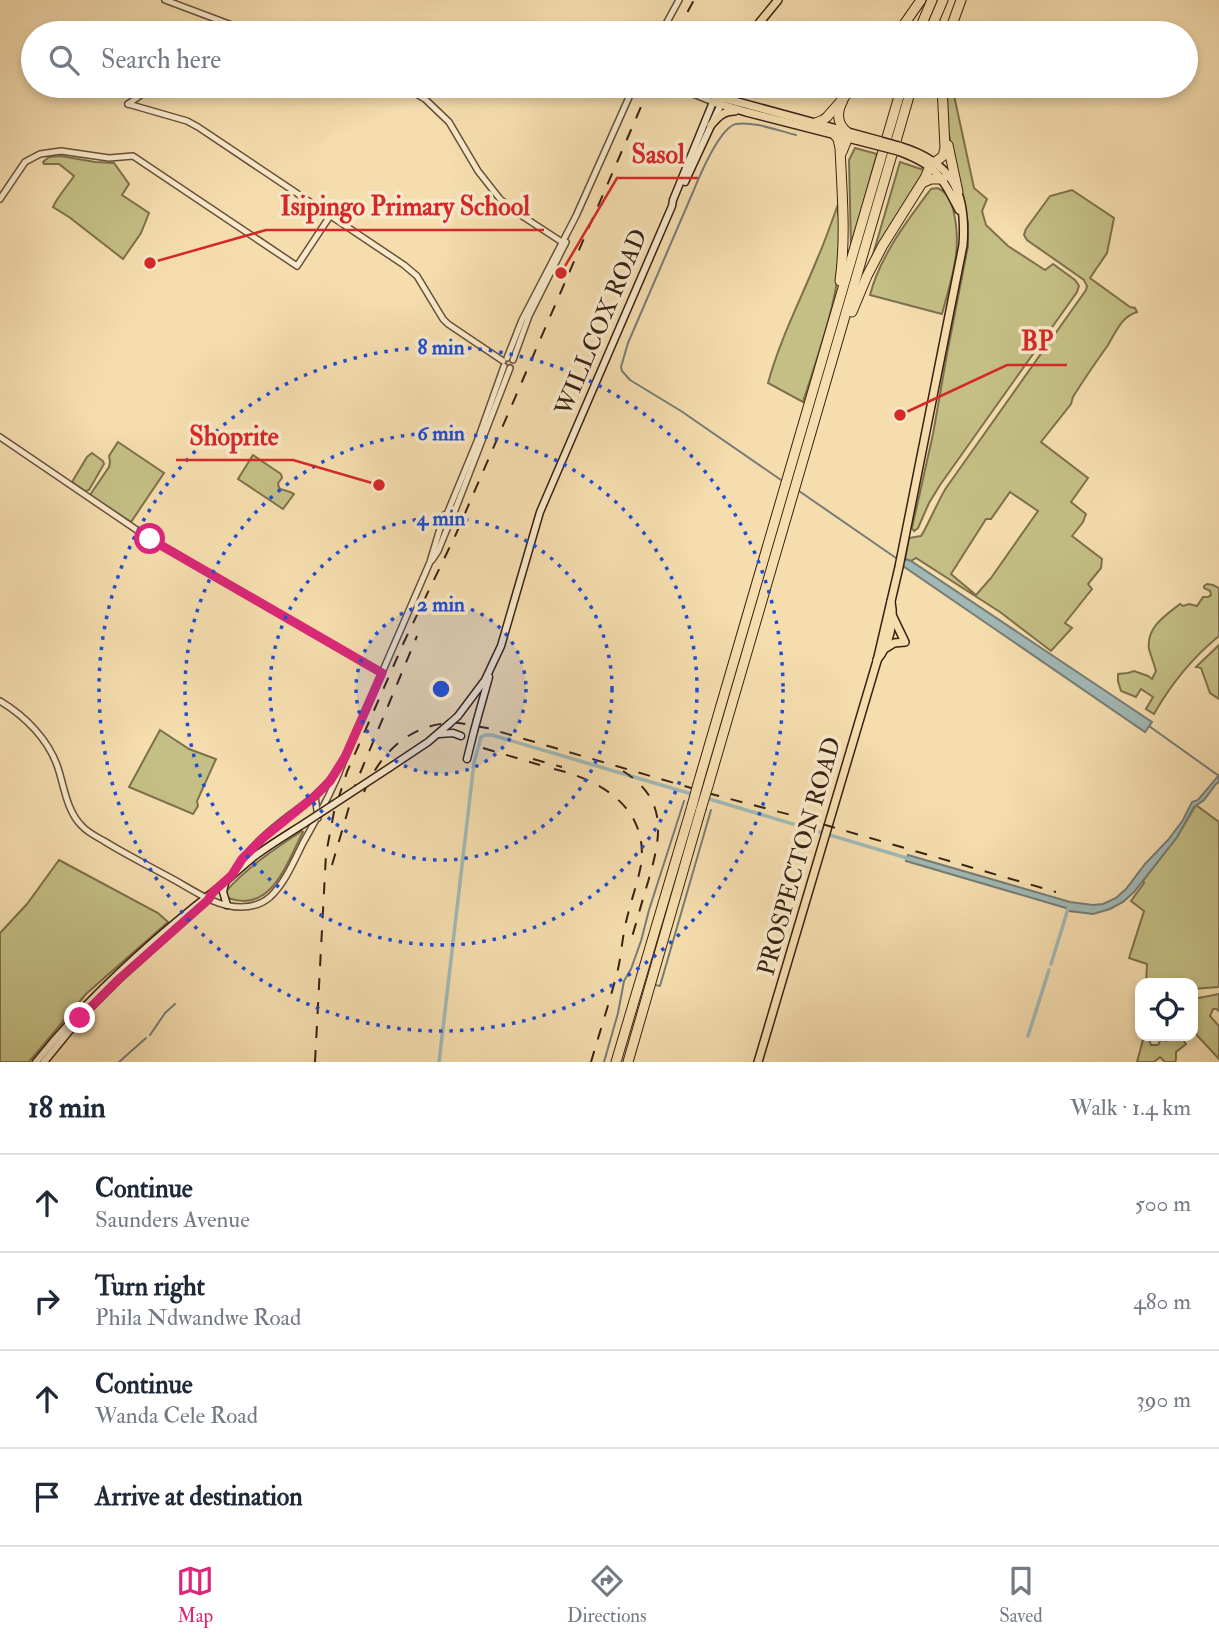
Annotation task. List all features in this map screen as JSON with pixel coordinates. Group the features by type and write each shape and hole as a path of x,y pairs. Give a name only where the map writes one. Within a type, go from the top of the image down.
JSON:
{"highway":[{"path":"906,21 920,0"},
{"path":"923,21 932,0"},
{"path":"934,21 943,0"},
{"path":"953,21 961,0"},
{"path":"703,785 898,98"},
{"path":"616,1062 703,785 908,98"},
{"path":"834,353 839,349 856,300 883,245 933,164 944,152 943,98"},
{"path":"813,124 823,120 843,100"},
{"path":"840,158 848,134 838,118 843,100"},
{"path":"945,129 958,192"},
{"path":"834,134 839,141 844,245 837,307"},
{"path":"922,183 931,179 943,179"},
{"path":"628,1062 696,808"}],"main road":[{"path":"760,21 778,0"},
{"path":"719,100 746,112 834,134 848,134"},
{"path":"719,100 899,149 933,164 948,175 961,201 964,234 961,257 899,568 877,661"},
{"name":"WILLCOX ROAD","path":"492,665 505,635 540,512 711,125 719,100"},
{"name":"WILLCOX ROAD","path":"673,206 673,200 719,100"},
{"path":"711,125 727,112 746,112"},
{"path":"933,164 961,214"},
{"path":"877,661 890,634 891,601"},
{"path":"885,648 894,643 905,642 892,615"},
{"name":"PROSPECTON ROAD","path":"758,1062 877,661"},
{"path":"44,1062 94,1004 232,875 257,855 439,734 471,700 492,665"},
{"path":"467,759 492,665"},
{"path":"439,734 453,733 461,736"},
{"path":"225,881 223,892 227,905"},
{"path":"36,1062 97,992 140,952 206,899"}],"street":[{"path":"165,0 220,21"},
{"path":"668,21 679,0"},
{"path":"137,98 128,104 187,121 198,127 413,272 443,319 508,362"},
{"path":"423,98 451,125 478,170 500,199 563,243"},
{"path":"0,701 26,720 51,752 58,765 72,812 81,826 206,899 238,908 263,903 272,895 283,882 329,799 430,562 438,551 522,320 576,216 629,98"},
{"path":"712,98 719,100"},
{"path":"715,98 719,100"},
{"path":"0,200 25,162 40,155 61,151 103,158 136,156 297,266 330,216"},
{"path":"0,437 150,539 382,673"},
{"path":"232,875 242,859 263,838 330,781 345,757"},
{"path":"315,796 317,818"}],"shaded area":[{"path":"946,98 955,98 974,188 987,199 982,211 986,225 1008,246 1045,270 1053,264 1079,286 940,485 914,531 912,528 933,434 968,246 968,223 947,122"},
{"path":"855,148 877,154 851,248 849,160"},
{"path":"49,157 114,163 129,184 122,195 149,213 141,233 123,259 53,207 74,176 59,164 43,162"},
{"path":"900,162 924,170 925,178 869,268"},
{"path":"937,188 946,194 951,202 957,237 953,274 942,314 870,295 880,266 895,239 931,189"},
{"path":"1072,190 1114,218 1107,253 1090,278 1137,312 1127,317 1120,326 1071,404 1041,442 1088,478 1071,502 1086,514 1072,536 1102,559 1101,568 1088,584 1092,589 1065,623 1072,628 1051,651 1000,612 916,558 911,561 905,559 909,538 921,536 946,488 1086,290 1084,280 1027,240 1024,235 1050,196","holes":["1010,492 1038,511 976,595 951,574 986,519 991,519"]},
{"path":"837,207 841,234 838,277 829,319 803,402 768,383"},
{"path":"118,442 164,473 131,522 90,495 109,467 109,456"},
{"path":"92,453 104,464 89,490 85,491 72,482"},
{"path":"253,455 281,474 279,488 294,494 283,509 238,479"},
{"path":"1207,584 1219,588 1219,636 1183,672 1154,714 1146,709 1153,697 1141,689 1136,697 1121,691 1118,674 1134,671 1152,679 1156,671 1149,641 1154,628 1180,604 1197,606 1203,597 1211,595 1210,591 1204,588"},
{"path":"1219,645 1219,699 1210,693 1201,668 1196,667"},
{"path":"160,730 189,749 216,759 193,814 129,787"},
{"path":"1196,805 1219,822 1219,987 1198,989 1198,978 1146,978 1147,964 1129,958 1144,911 1131,901 1177,837"},
{"path":"302,831 284,870 267,892 256,899 243,901 228,898 226,891 243,874"},
{"path":"59,860 158,913 168,922 86,994 29,1062 0,1062 0,933 27,904"},
{"path":"1219,994 1219,1011 1213,1009 1210,1016 1219,1026 1219,1059 1198,1036 1198,998"},
{"path":"1143,1041 1150,1041 1151,1045 1158,1045 1160,1041 1184,1041 1186,1044 1176,1052 1175,1062 1165,1062 1160,1057 1154,1062 1137,1062"}],"water":[{"path":"905,559 1152,722 1145,732 903,566"},
{"path":"1219,775 1219,782 1204,800 1194,807 1177,837 1134,892 1110,909 1093,914 1069,911 906,861 908,855 1070,902 1103,904 1126,889 1168,840 1192,802 1198,800"}],"waterway":[{"path":"781,480 681,411 630,380 621,367 628,343 700,175 723,134 730,127 743,123 796,135"},
{"path":"799,491 896,558"},
{"path":"1149,726 1219,776"},
{"path":"439,1062 474,763 481,737 492,735 695,795"},
{"path":"706,798 910,859"},
{"path":"604,1062 624,981 641,941 684,801"},
{"path":"655,985 660,986 711,810"},
{"path":"1051,964 1068,909"},
{"path":"1028,1036 1049,970"},
{"path":"150,1035 165,1013 175,1004"},
{"path":"119,1062 146,1038"}],"railway":[{"path":"683,21 694,0"},
{"path":"315,1062 326,854 334,812 347,772 404,642 456,534 645,98"},
{"path":"433,613 439,595"},
{"path":"332,865 356,783 417,636"},
{"path":"364,792 386,755 408,736 434,725 463,724 487,728 1056,892"},
{"path":"483,748 540,765"},
{"path":"533,759 562,767"},
{"path":"554,769 589,781 618,800 629,812 641,845 641,865 618,969 591,1062"},
{"path":"623,771 648,794 658,820 653,866 631,940"}],"place":[{"name":"Isipingo Primary School","path":"150,263"},
{"name":"Sasol","path":"561,273"},
{"name":"BP","path":"900,415"},
{"name":"Shoprite","path":"379,485"}],"route":[{"path":"80,1018 119,979 208,900 263,838 330,781 345,757 382,673 150,539"}]}
